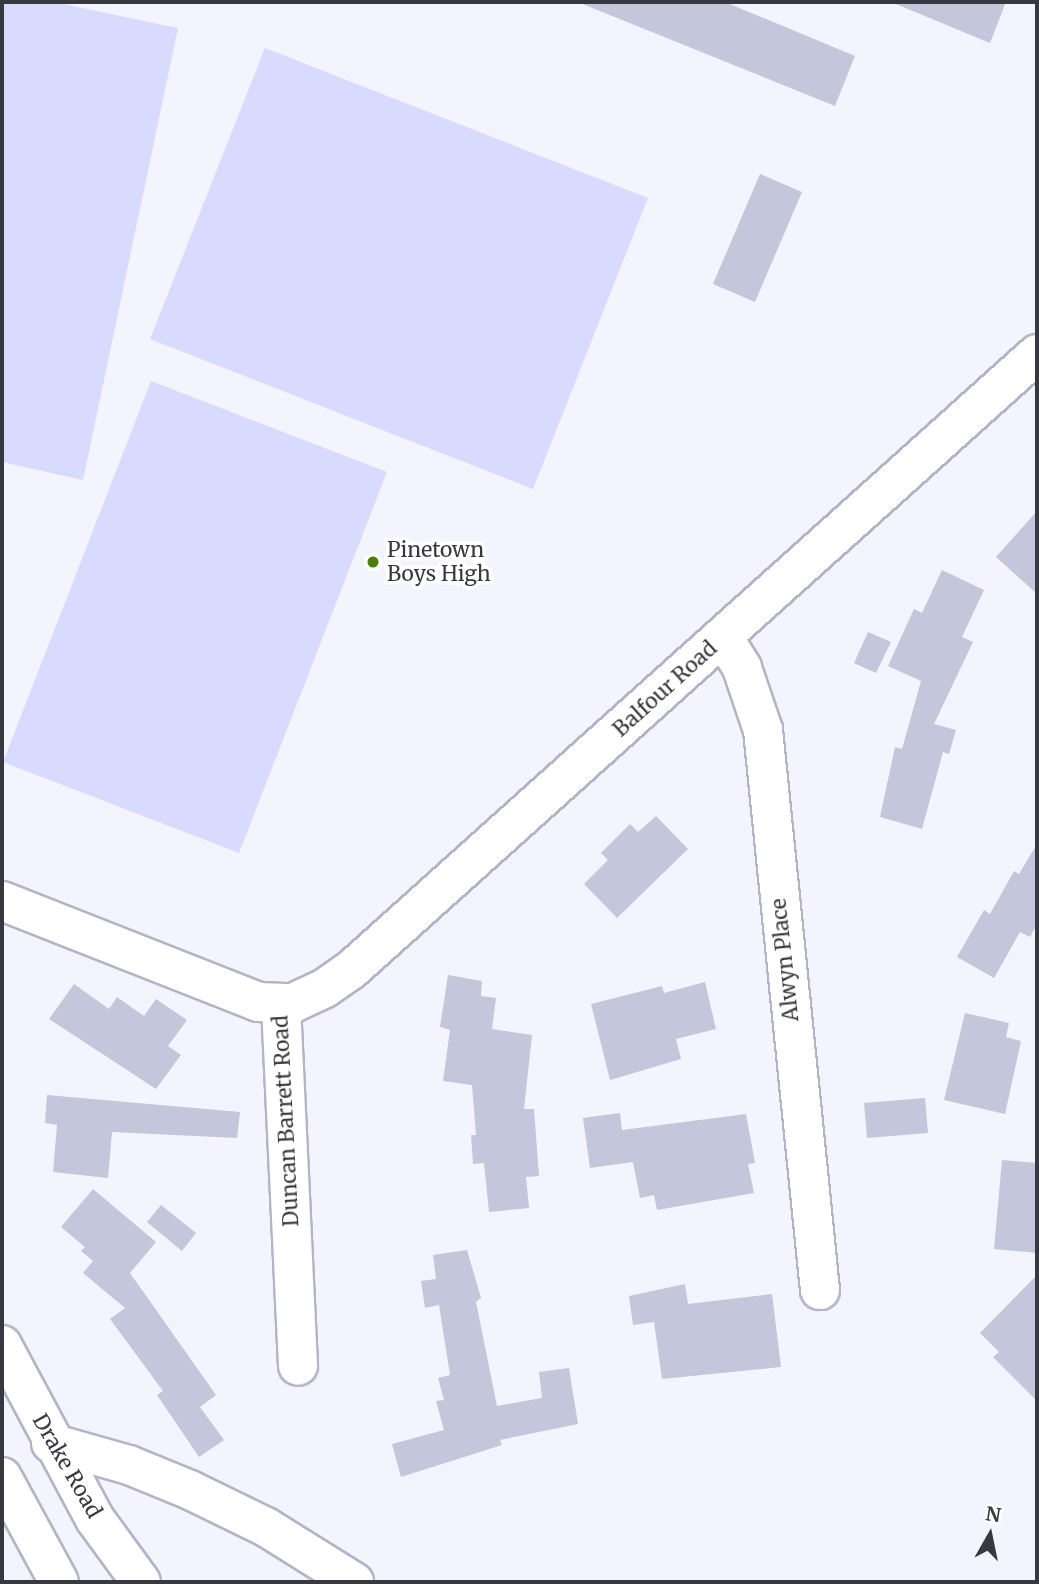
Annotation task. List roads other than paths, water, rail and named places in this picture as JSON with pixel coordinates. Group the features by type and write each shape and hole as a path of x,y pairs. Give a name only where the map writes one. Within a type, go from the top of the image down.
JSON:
{"main road":[{"name":"Balfour Road","path":"281,1005 325,988 351,970 1037,354"},
{"name":"Alwyn Place","path":"723,637 742,668 763,730 820,1290"},
{"name":"Duncan Barrett Road","path":"2,901 97,935 247,998 281,1005 298,1366"},
{"name":"Drake Road","path":"2,1345 51,1443 95,1519 141,1582"},
{"path":"51,1443 129,1465 190,1490 344,1575"},
{"path":"2,1476 59,1581"}],"place":[{"name":"Pinetown Boys High","path":"373,562"}]}
